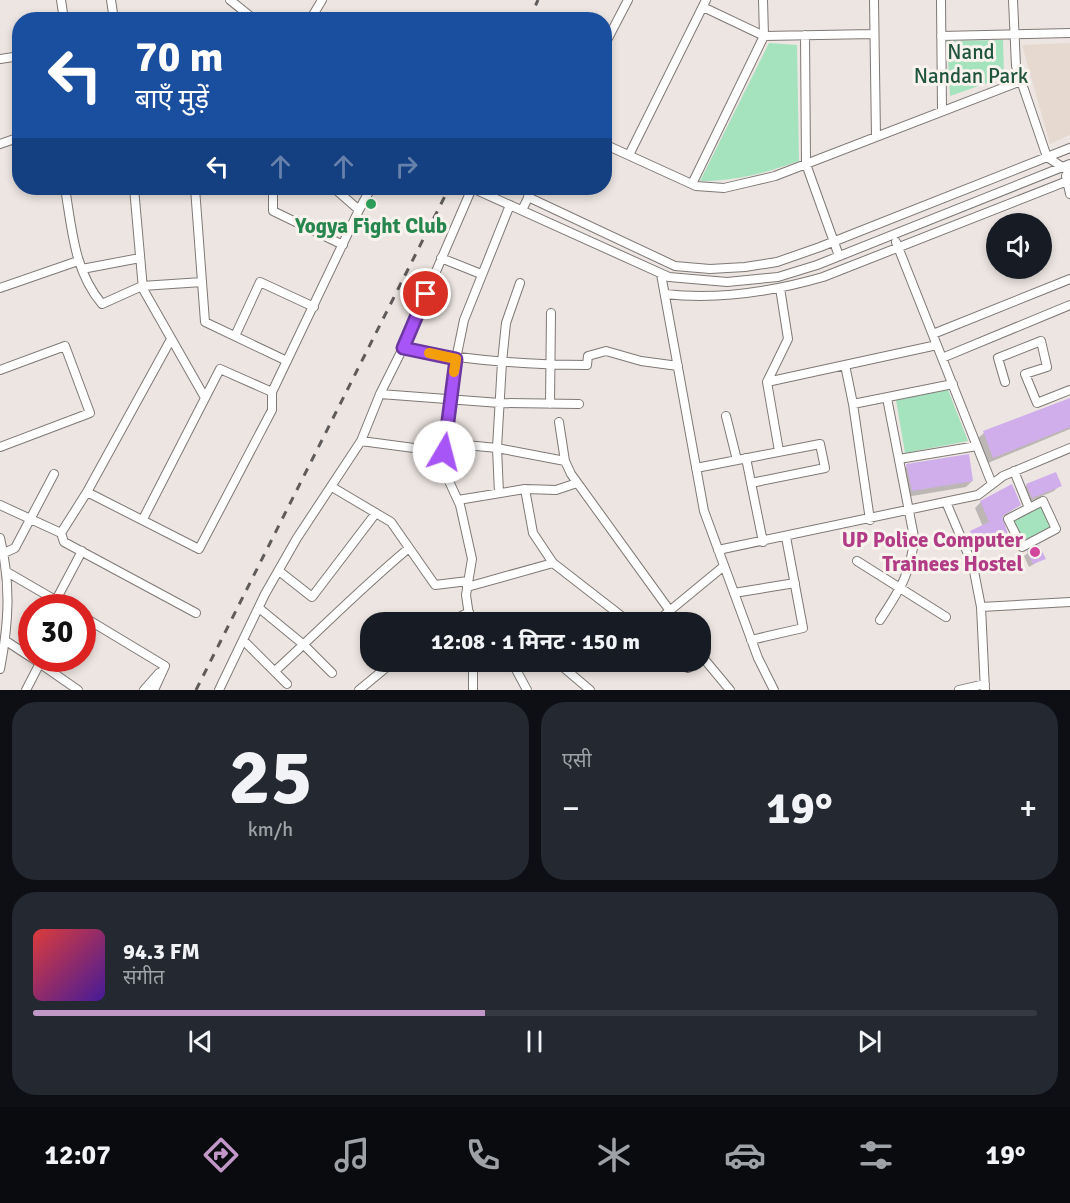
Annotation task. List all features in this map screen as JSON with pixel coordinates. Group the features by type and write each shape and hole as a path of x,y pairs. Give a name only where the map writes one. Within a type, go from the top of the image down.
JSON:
{"street":[{"path":"230,0 245,12"},
{"path":"612,31 628,0"},
{"path":"692,184 764,36 763,0"},
{"path":"874,0 876,137"},
{"path":"941,0 942,111"},
{"path":"1013,0 1016,66 1047,157 1068,173 1070,194"},
{"path":"629,155 705,4 764,36 874,34"},
{"path":"941,36 1070,33"},
{"path":"805,35 806,164 839,256"},
{"path":"612,148 692,184 724,188 775,176 1021,81"},
{"path":"522,210 528,197 675,266 710,269 745,267 777,262 835,241 1070,148"},
{"path":"488,195 661,274 697,281 727,282 778,277 1068,173"},
{"path":"665,294 720,297 780,288 823,277 1068,173"},
{"path":"66,195 80,265 93,292 102,304 142,286 202,282"},
{"path":"135,195 142,286 204,396"},
{"path":"196,195 205,322 287,361"},
{"path":"273,195 273,212 343,245"},
{"path":"342,195 358,210"},
{"path":"87,492 199,549 272,410 272,392 367,195"},
{"path":"223,688 243,640 279,571 361,441 469,195"},
{"path":"469,612 468,584 472,559 458,500 442,466 456,359 464,320 510,205"},
{"path":"893,234 992,484"},
{"path":"0,288 80,265 140,258"},
{"path":"441,258 481,274"},
{"path":"661,274 704,511 751,640 774,690"},
{"path":"933,334 1070,279"},
{"path":"235,336 261,282 314,307"},
{"path":"499,493 497,448 502,362 506,323 520,283"},
{"path":"779,451 767,382 788,339 780,288"},
{"path":"942,358 1070,305"},
{"path":"550,314 550,404"},
{"path":"61,533 87,492 171,341"},
{"path":"1005,382 998,358 1041,342 1047,367 1025,374 1037,403 1070,390"},
{"path":"767,382 937,345"},
{"path":"0,370 65,346 90,414 0,447"},
{"path":"403,348 456,359 549,365 587,365 588,356 606,351 641,361 678,366"},
{"path":"845,365 870,520"},
{"path":"143,519 204,396 220,369 272,392"},
{"path":"853,404 952,384"},
{"path":"380,394 500,403 579,404"},
{"path":"880,620 901,589 913,560 914,537 887,398"},
{"path":"726,416 751,483 763,542"},
{"path":"559,422 565,461 577,483 670,611 724,566"},
{"path":"361,441 445,448 497,448 565,461"},
{"path":"696,468 820,444 825,468 751,483"},
{"path":"899,459 977,446"},
{"path":"718,550 870,520 978,495 1014,471 1070,448"},
{"path":"1014,471 1029,508"},
{"path":"3,557 15,548 54,474"},
{"path":"458,500 525,489 556,490 577,483"},
{"path":"332,488 391,522 435,585 468,584 553,563"},
{"path":"525,489 533,533 553,563 616,612"},
{"path":"1043,501 1056,529 1022,547 1008,519 1029,508 1043,501"},
{"path":"946,502 973,566 981,607 985,687 959,690"},
{"path":"0,505 61,533 64,542 196,613"},
{"path":"279,571 312,597 376,513"},
{"path":"0,537 7,572 4,629 6,641 0,669"},
{"path":"751,640 803,628 786,537"},
{"path":"275,671 325,628 369,582 409,548"},
{"path":"59,594 82,551"},
{"path":"857,561 946,617"},
{"path":"7,572 46,594"},
{"path":"734,593 795,583"},
{"path":"981,607 1070,602"},
{"path":"259,608 304,645 332,673"},
{"path":"96,624 165,666"},
{"path":"243,640 287,684"},
{"path":"6,641 18,649"},
{"path":"144,690 165,666"},
{"path":"154,690 165,666"},
{"path":"711,669 730,690"},
{"path":"26,690 31,672"},
{"path":"52,672 78,690"},
{"path":"359,690 381,672"},
{"path":"473,672 473,690"},
{"path":"517,672 527,690"},
{"path":"569,672 590,690"}],"shaded area":[{"path":"1070,43 1070,135 1050,144 1022,45"}],"green space":[{"name":"Nand Nandan Park","path":"1003,40 1004,77 950,96 947,41"},
{"path":"769,43 797,45 799,161 726,180 700,181"},
{"path":"948,390 968,441 905,453 896,400"},
{"path":"1042,504 1054,528 1022,544 1011,519"}],"building":[{"path":"1070,398 1070,427 993,458 983,431"},
{"path":"969,454 973,481 912,491 906,464"},
{"path":"1056,472 1062,486 1032,498 1026,484"},
{"path":"1012,484 1021,505 1002,516 1008,534 977,547 970,531 989,522 980,501"},
{"path":"1039,545 1046,559 1033,564 1027,551"}],"railway":[{"path":"533,12 538,0"},
{"path":"196,690 445,195"}],"slow traffic":[{"path":"429,353 456,359 454,372"}],"place":[{"name":"Yogya Fight Club","path":"371,204"},
{"name":"UP Police Computer Trainees Hostel","path":"1035,552"}],"route":[{"path":"426,294 403,348 456,359 444,452"}]}
